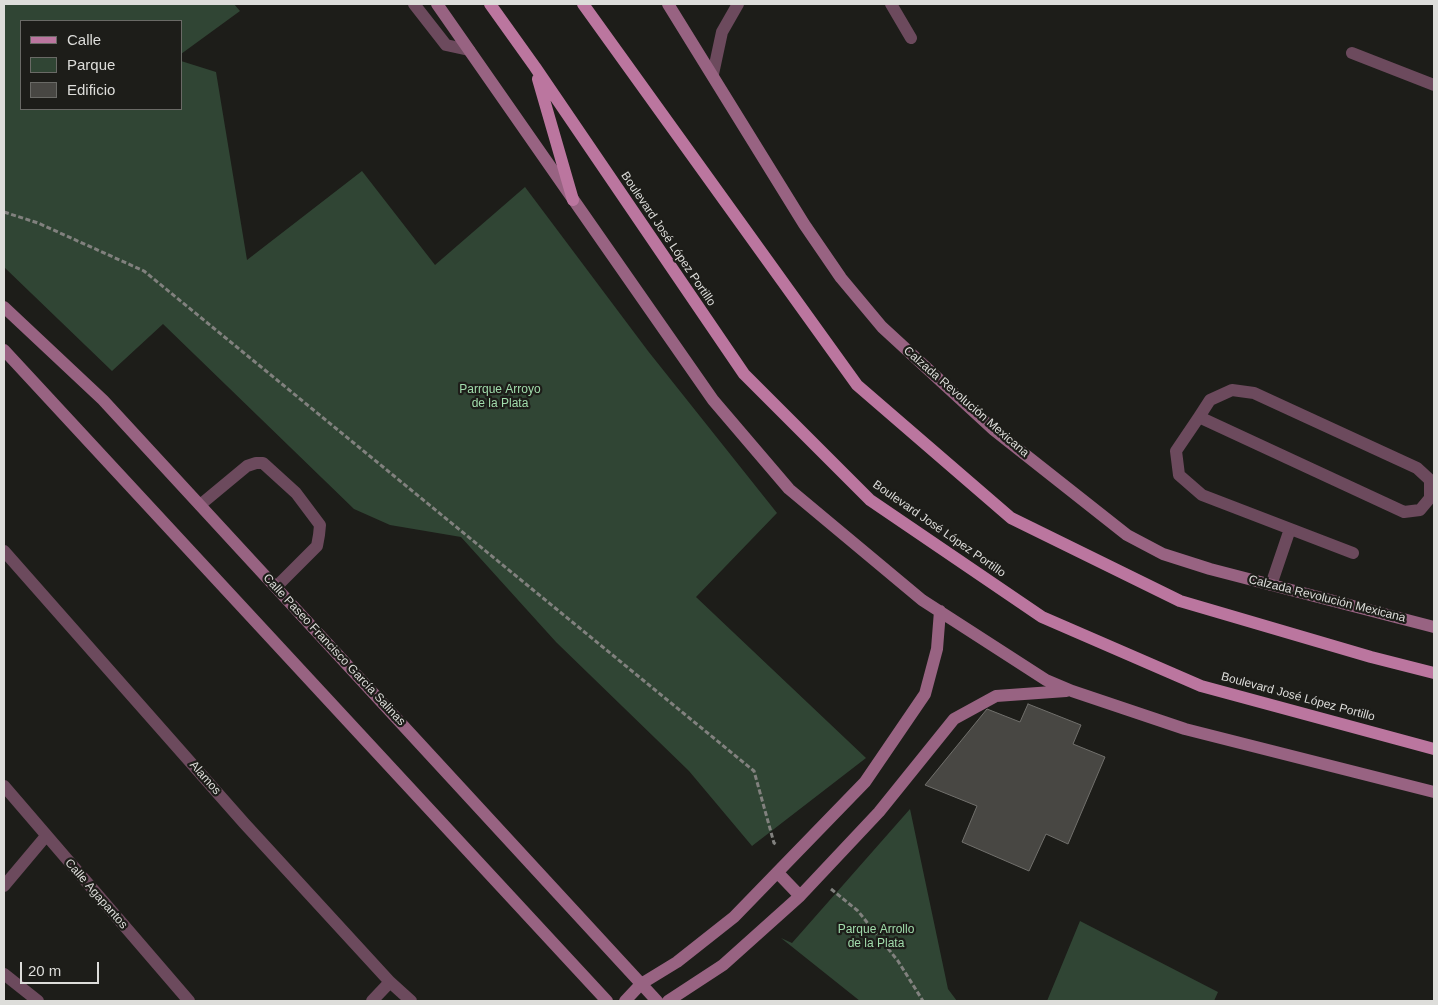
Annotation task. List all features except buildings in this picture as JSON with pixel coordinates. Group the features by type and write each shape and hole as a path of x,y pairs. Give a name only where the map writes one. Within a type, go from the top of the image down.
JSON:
{"main road":[{"name":"Boulevard José López Portillo","path":"490,4 744,374 870,500 1042,618 1201,686 1434,748"},
{"path":"583,4 857,385 1011,518 1180,600 1371,657 1434,673"},
{"path":"535,67 573,200"},
{"path":"1371,657 1434,664"}],"street":[{"path":"414,4 446,45 469,50"},
{"path":"437,4 713,400 789,489 922,600 1046,680 1072,691 1185,729 1434,792"},
{"name":"Calzada Revolución Mexicana","path":"668,4 804,224 841,278 889,334 994,430 1127,535 1163,554 1271,585 1434,627"},
{"path":"713,74 722,32 738,4"},
{"path":"891,4 911,38"},
{"path":"1352,52 1434,85"},
{"name":"Calle Paseo Francisco García Salinas","path":"4,307 103,400 657,1001"},
{"path":"4,350 606,1001"},
{"path":"1199,417 1404,512 1420,510 1430,498 1430,480 1417,468 1254,393 1232,390 1210,400 1176,451 1179,475 1202,496 1354,553"},
{"path":"200,505 247,466 256,463 263,463 296,492 320,525 320,535 316,546 276,587"},
{"path":"1271,585 1290,529"},
{"name":"Alamos","path":"4,551 244,823 390,982 411,1001"},
{"path":"625,1001 641,984 677,962 734,917 794,858 865,782 925,694 937,649 940,611"},
{"path":"668,1001 723,965 800,896 879,812 954,719 996,696 1072,691"},
{"name":"Calle Agapantos","path":"4,786 189,1001"},
{"path":"4,886 46,836"},
{"path":"778,873 800,896"},
{"path":"4,974 38,1001"},
{"path":"372,1001 390,982"}],"path":[{"path":"4,212 38,223 144,271 754,771 774,843 794,858"},
{"path":"817,878 858,911 898,961 923,1001"}],"green space":[{"name":"Parrque Arroyo de la Plata","path":"4,4 234,4 240,11 182,53 182,20 20,20 20,110 182,110 182,61 216,72 247,260 362,171 435,265 525,187 648,351 777,513 696,597 866,758 752,846 689,771 556,642 461,537 390,525 354,509 163,324 112,371 4,267"},
{"name":"Parque Arrollo de la Plata","path":"910,809 948,989 957,1001 860,1001 781,938 792,943"},
{"path":"1080,921 1218,992 1214,1001 1047,1001"}]}
